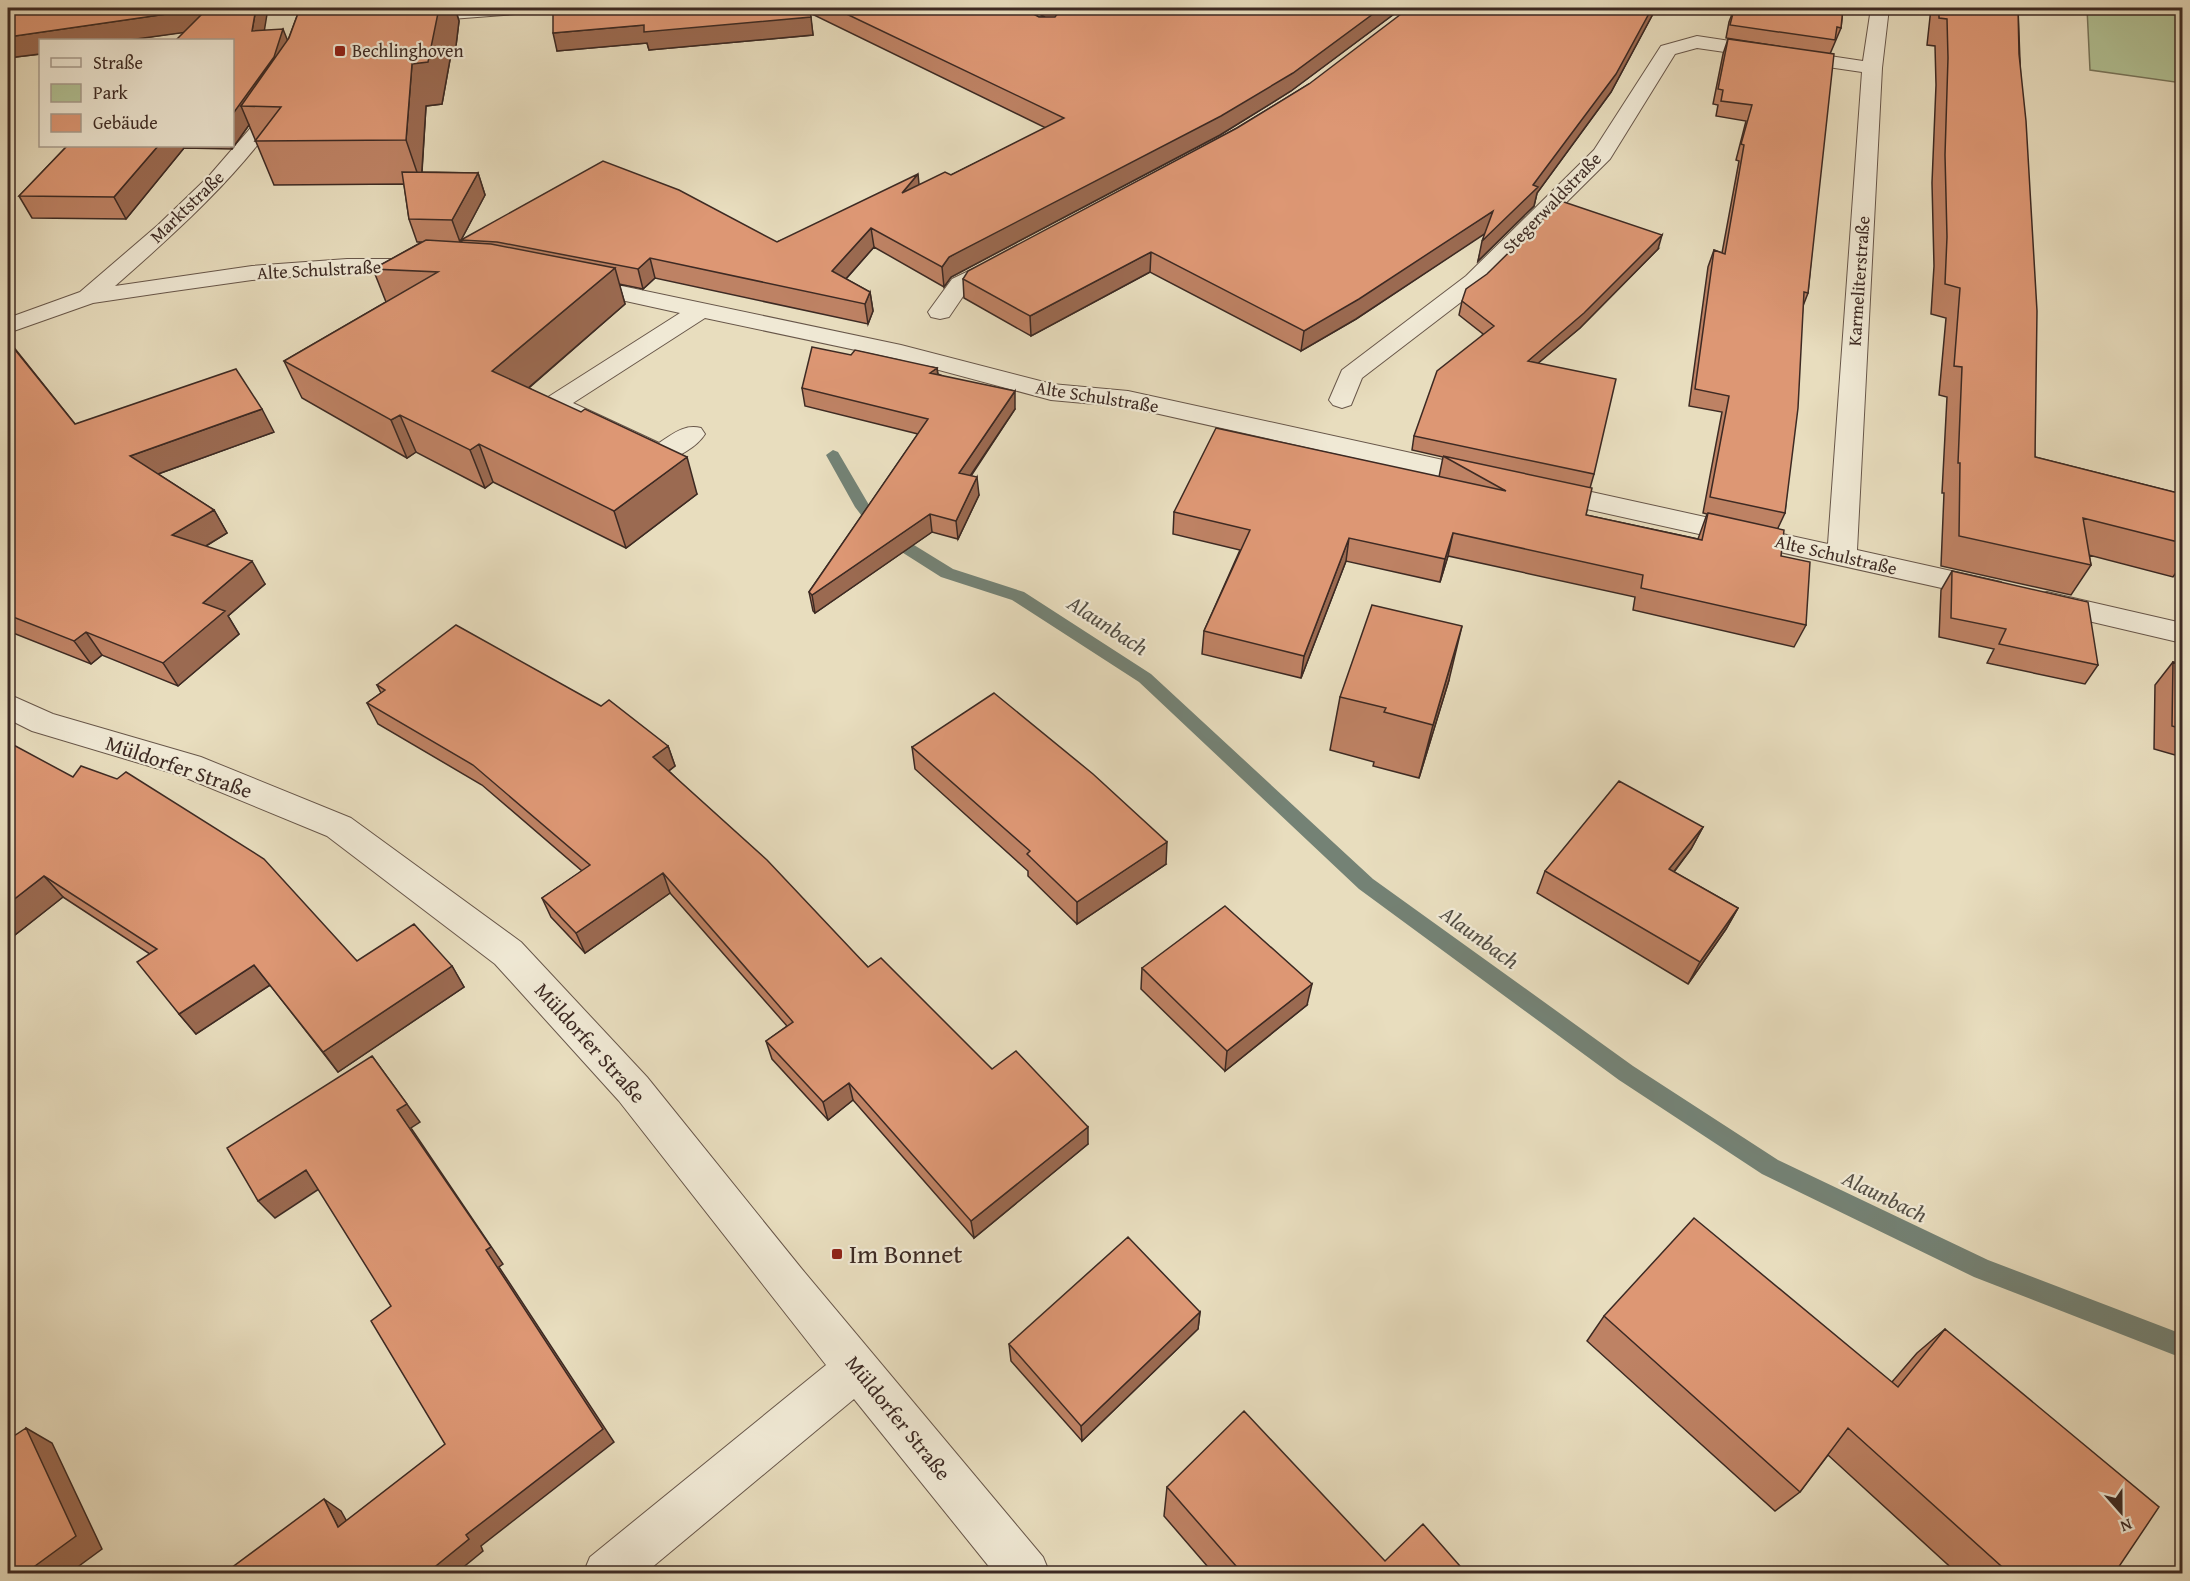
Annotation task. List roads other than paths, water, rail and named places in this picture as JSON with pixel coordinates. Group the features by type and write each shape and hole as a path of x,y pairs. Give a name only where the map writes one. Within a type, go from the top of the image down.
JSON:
{"street":[{"path":"391,18 515,8"},
{"name":"Karmeliterstraße","path":"1842,555 1872,68 1880,8"},
{"name":"Stegerwaldstraße","path":"1342,400 1351,375 1474,281 1602,154 1668,50 1697,42 1872,68"},
{"name":"Marktstraße","path":"88,297 136,256 244,152 288,88"},
{"path":"940,312 960,284 1022,251"},
{"name":"Alte Schulstraße","path":"8,327 88,297 252,273 347,266 446,267"},
{"name":"Alte Schulstraße","path":"555,280 901,352 1051,392 1128,399 1842,555 2182,633"},
{"path":"692,434 661,454 554,404 701,310"},
{"name":"Müldorfer Straße","path":"8,705 43,723 189,766 339,827 508,953 633,1089 786,1283 1026,1574"},
{"path":"608,1574 858,1368"}],"waterway":[{"name":"Alaunbach","path":"833,455 863,507 883,533 947,573 1018,596 1145,678 1366,884 1626,1073 1770,1167 1982,1269 2182,1346"}],"place":[{"name":"Bechlinghoven","path":"340,51"},
{"name":"Im Bonnet","path":"837,1254"}]}
